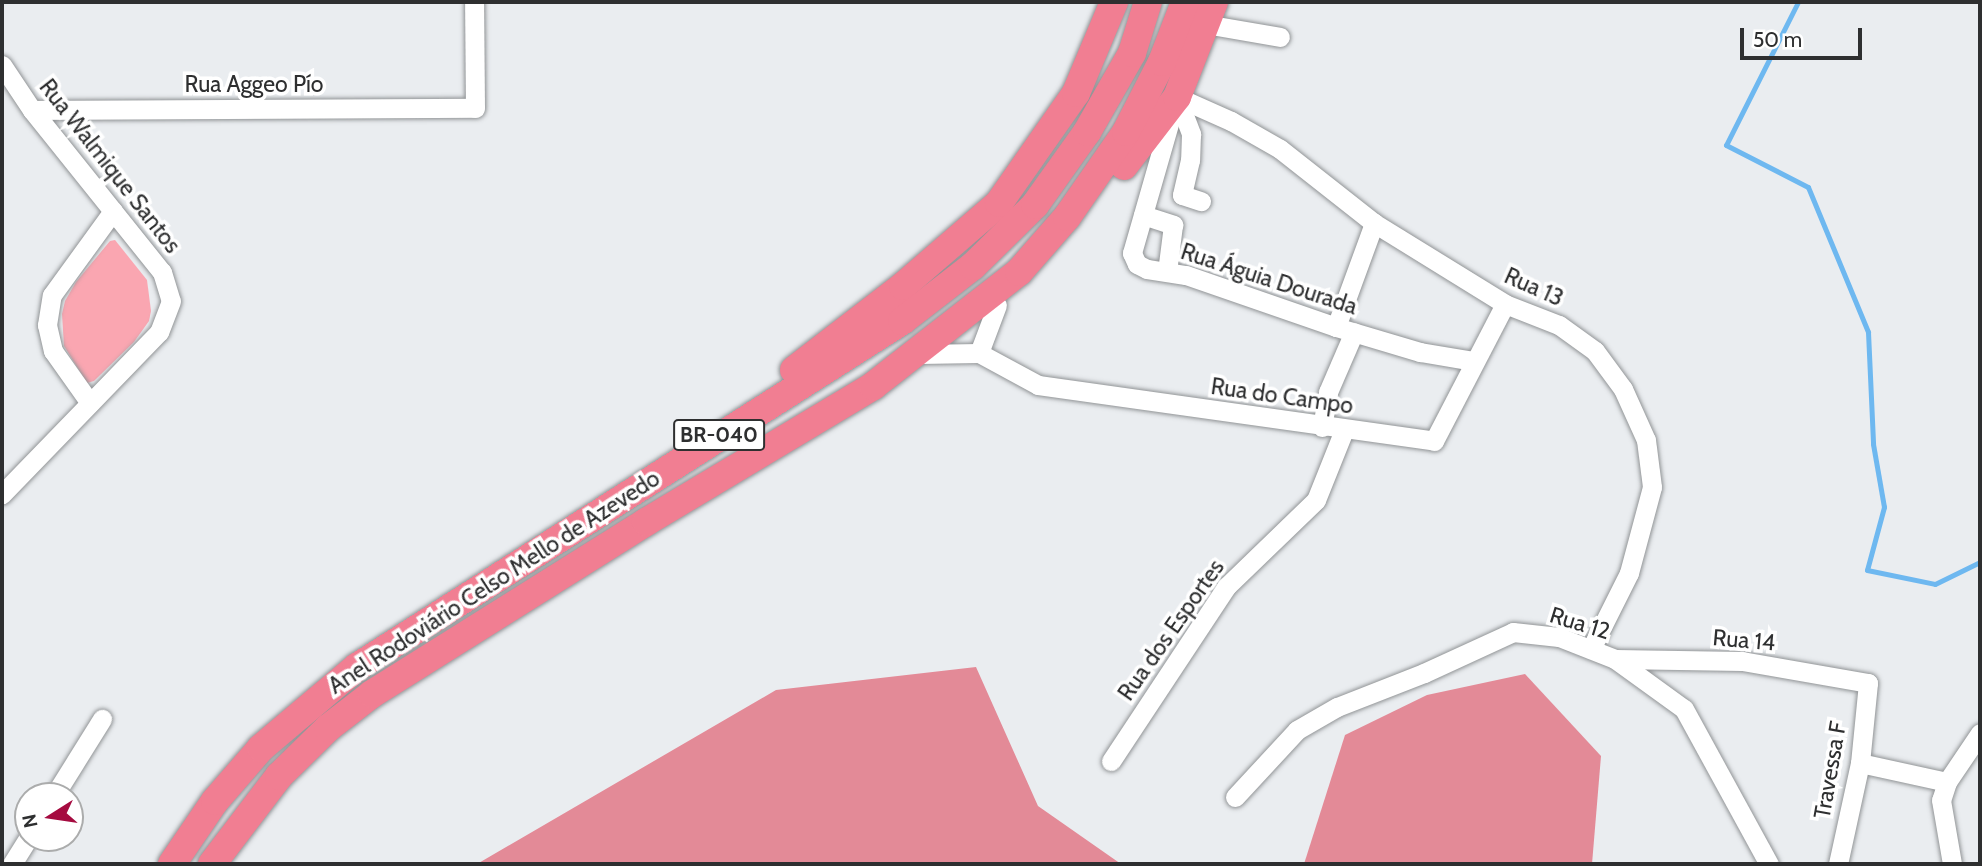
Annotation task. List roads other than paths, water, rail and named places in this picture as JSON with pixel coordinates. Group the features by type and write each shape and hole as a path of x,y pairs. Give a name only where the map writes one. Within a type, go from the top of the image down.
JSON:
{"highway":[{"path":"643,483 677,448 790,373 903,286 999,203 1076,93 1114,2"},
{"name":"Anel Rodoviário Celso Mello de Azevedo","path":"169,864 215,801 261,748 357,667 902,321 973,265 1035,205 1087,132 1132,53 1148,2"},
{"name":"Anel Rodoviário Celso Mello de Azevedo","path":"212,864 279,776 328,728 372,694 646,522 873,386 919,354 1019,272 1067,217 1126,132 1162,62 1185,2"},
{"path":"954,326 997,305 1043,270 1177,97 1209,13"}],"street":[{"name":"Rua Aggeo Pío","path":"32,110 475,108 474,2"},
{"path":"1209,13 1280,37"},
{"name":"Rua Walmique Santos","path":"2,65 32,110 162,272 171,301 159,332 90,403"},
{"path":"1177,97 1191,134 1190,160 1182,195 1201,201"},
{"name":"Rua Águia Dourada","path":"1177,97 1132,253 1137,264 1186,275 1345,330 1420,352 1474,361"},
{"name":"Rua 13","path":"1177,97 1231,121 1280,149 1374,223 1505,304 1559,325 1595,351 1623,389 1646,440 1652,487 1643,529 1629,573 1591,649"},
{"path":"2,494 90,403 53,351 47,325 52,295 113,211"},
{"path":"1143,215 1173,225 1167,272"},
{"path":"1322,427 1328,392 1374,223"},
{"name":"Rua do Campo","path":"919,354 979,353 1038,385 1434,441 1505,304"},
{"path":"979,353 997,305"},
{"name":"Rua dos Esportes","path":"1111,761 1226,587 1316,500 1344,430"},
{"name":"Rua 12","path":"1236,797 1297,730 1336,707 1424,673 1513,632 1559,637 1615,659 1684,709 1769,864"},
{"name":"Rua 14","path":"1615,659 1742,661 1868,683"},
{"name":"Travessa F","path":"1838,864 1860,763 1868,683"},
{"path":"63,782 102,719"},
{"path":"1952,864 1941,800 1947,782 1980,733"},
{"path":"1860,763 1947,782"}],"waterway":[{"path":"1798,2 1726,145 1808,187 1868,332 1873,444 1884,507 1867,570 1935,584 1980,562"}]}
